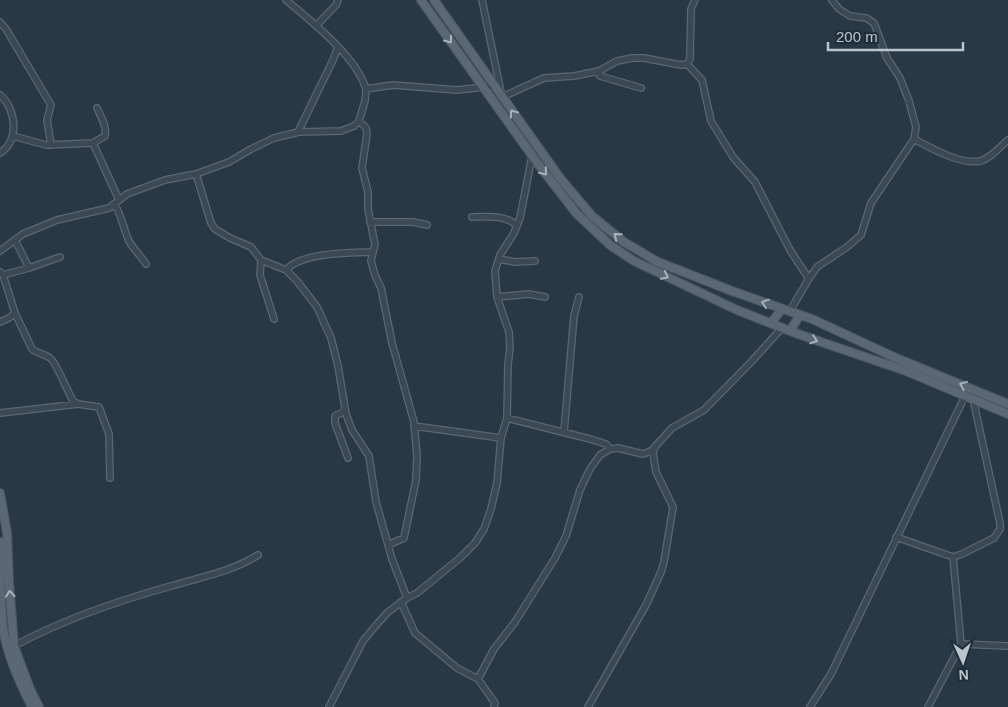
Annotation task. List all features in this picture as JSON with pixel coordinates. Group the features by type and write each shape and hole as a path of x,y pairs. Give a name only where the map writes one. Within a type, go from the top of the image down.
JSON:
{"main road":[{"path":"421,0 532,156 576,213 610,245 634,261 680,284 771,323 906,371 1008,414"},
{"path":"434,0 566,186 592,216 624,242 658,262 800,315 896,358 1008,404"},
{"path":"771,323 786,310"},
{"path":"786,329 800,315"},
{"path":"0,494 2,518 7,533 11,620 7,646 40,707"},
{"path":"0,542 2,620 7,646 19,681 32,707"}],"street":[{"path":"0,250 23,234 57,220 109,208 127,194 165,180 196,174 229,162 274,138 298,132 341,131 354,126 359,121 365,101 366,89 363,79 338,46 286,0"},
{"path":"316,26 336,5 338,0"},
{"path":"482,0 502,97 544,78 574,76 599,71 617,61 632,58 644,58 682,65 688,64"},
{"path":"688,64 690,59 691,9 695,0"},
{"path":"786,310 817,266 847,247 861,235 872,203 914,139 916,128 909,101 900,78 887,58 874,23 866,18 850,16 839,9 832,0"},
{"path":"0,22 51,105 48,120 51,145"},
{"path":"298,132 338,46"},
{"path":"688,64 702,80 711,121 733,157 755,182 790,250 808,280"},
{"path":"599,71 600,76 641,88"},
{"path":"366,89 392,85 457,90 494,86"},
{"path":"0,95 10,106 14,136 5,150 0,153"},
{"path":"14,136 39,144 92,143 105,136 106,133 105,125 97,108"},
{"path":"359,121 366,128 367,134 362,162 368,192 374,245 371,261 381,288 402,383 408,398 414,426 417,456 416,480 404,538 388,545"},
{"path":"914,139 940,152 966,160 980,161 991,155 1008,140"},
{"path":"92,143 116,202 129,241 136,253 146,264"},
{"path":"329,707 363,641 388,612 417,593 460,558 475,543 484,529 497,482 501,438 508,418 509,332 496,297 495,271 499,259 517,226 523,208 532,156"},
{"path":"196,174 211,223 215,229 251,247 261,260 286,270 317,307 331,338 338,366 345,411 352,430 370,456 376,502 388,545 407,598"},
{"path":"472,217 505,218 517,226"},
{"path":"370,222 413,222 427,225"},
{"path":"15,240 29,268"},
{"path":"286,270 292,264 306,259 336,254 373,252"},
{"path":"60,257 29,268 2,274 15,312 32,349 52,359 73,401 78,404"},
{"path":"499,259 515,262 535,261"},
{"path":"261,260 260,275 274,319"},
{"path":"496,297 529,294 545,297"},
{"path":"564,432 574,316 579,297"},
{"path":"0,322 9,318 15,312"},
{"path":"588,707 646,605 664,562 673,507 656,472 653,453 655,448 672,428 704,410 786,329"},
{"path":"896,537 953,557 994,538 1000,529 969,398"},
{"path":"810,707 831,674 896,537 969,398"},
{"path":"0,413 78,404 99,407 109,434 110,478"},
{"path":"345,411 335,416 335,423 348,458"},
{"path":"508,418 606,444 610,449"},
{"path":"414,426 501,438"},
{"path":"478,679 494,649 515,622 555,558 566,536 580,490 590,469 600,455 610,449 618,448 643,454 655,448"},
{"path":"7,646 61,622 72,620 110,604 211,576 246,563 258,555"},
{"path":"928,707 961,644 953,557"},
{"path":"401,602 416,633 457,668 478,679 495,703 494,707"},
{"path":"2,620 11,620"},
{"path":"961,644 1008,646"}]}
